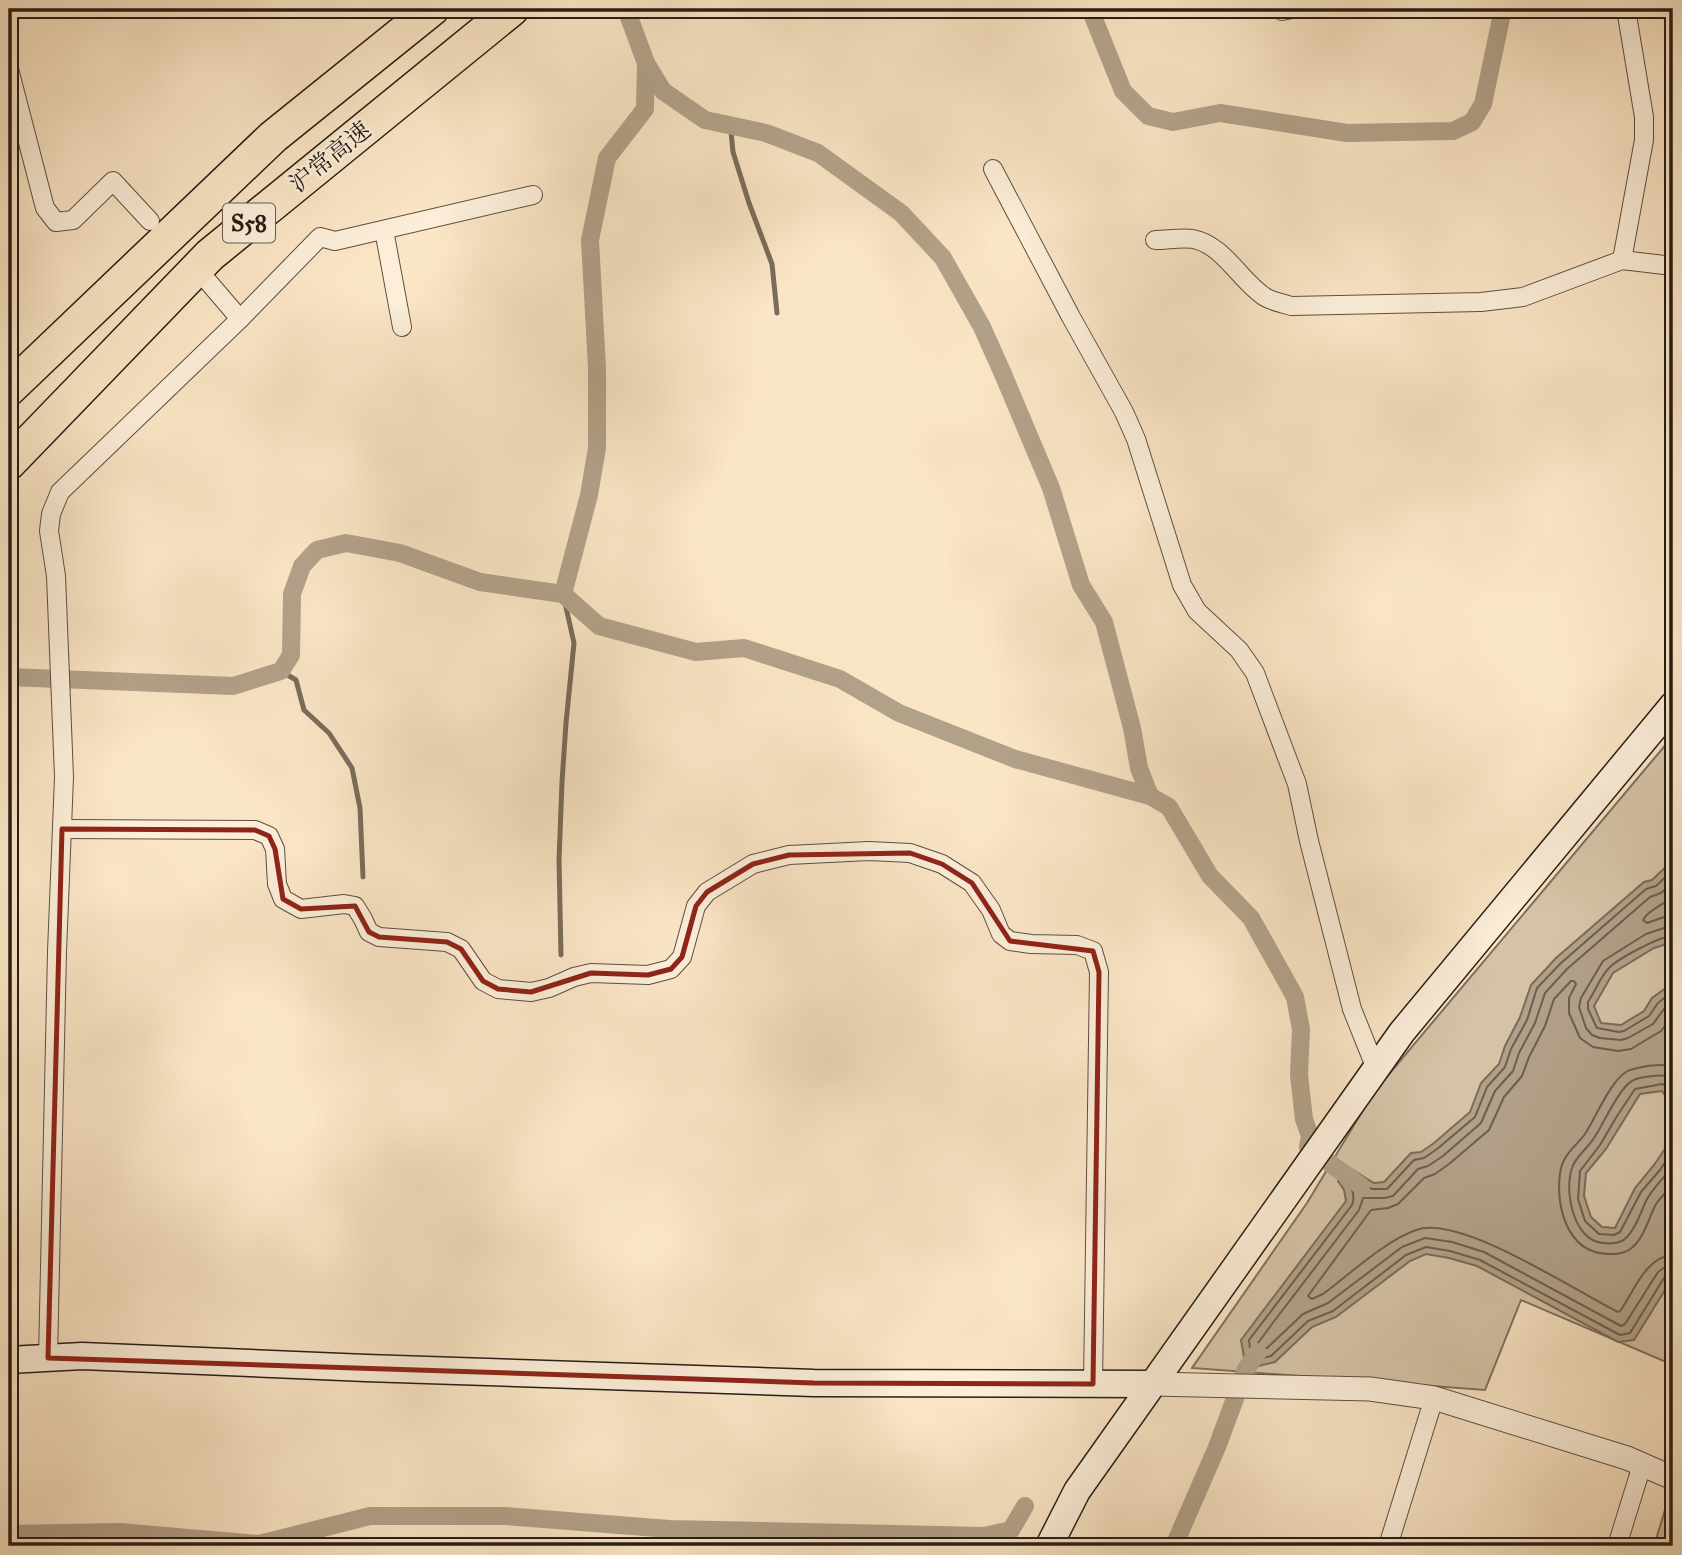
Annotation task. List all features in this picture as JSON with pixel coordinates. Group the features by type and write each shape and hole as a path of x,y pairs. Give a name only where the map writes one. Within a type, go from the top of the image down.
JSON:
{"highway":[{"name":"沪常高速","path":"9,389 273,137 432,9"},
{"name":"沪常高速","path":"9,463 210,255 512,9"}],"main road":[{"path":"1049,1546 1077,1491 1402,1032 1673,705"},
{"path":"9,1360 82,1356 814,1383 1153,1384"}],"street":[{"path":"1622,260 1644,140 1644,117 1626,9"},
{"path":"9,69 45,208 56,222 73,220 113,181 150,221"},
{"path":"993,169 1070,317 1124,412 1136,439 1182,585 1197,611 1238,650 1255,673 1297,784 1352,1009 1376,1069"},
{"path":"48,1358 57,952 64,777 56,576 49,531 51,514 60,492 240,319 320,237 335,241 533,195"},
{"path":"384,230 402,327"},
{"path":"1155,240 1193,239 1209,246 1267,299 1292,306 1481,302 1523,297 1622,260 1673,266"},
{"path":"205,278 240,319"},
{"path":"62,829 255,830 269,836 275,849 277,884 283,900 301,909 344,904 355,906 369,932 379,937 447,942 461,949 483,981 498,989 531,992 549,988 574,976 648,975 671,969 682,957 696,906 707,892 753,864 789,855 869,851 910,853 942,864 972,883 991,910 1001,934 1010,941 1077,945 1093,951 1099,972 1093,1384"},
{"path":"1153,1384 1370,1389 1434,1398 1627,1458 1673,1478"},
{"path":"1388,1546 1434,1398"},
{"path":"1617,1546 1642,1465"}],"highlighted area":[{"path":"62,829 255,830 269,836 275,849 283,899 301,909 355,906 369,932 379,937 447,942 461,949 483,981 498,989 531,992 591,973 648,975 671,969 682,957 696,906 707,892 753,864 789,855 910,853 942,864 972,883 1010,941 1093,951 1099,972 1093,1384 814,1383 48,1358"}],"shaded area":[{"path":"1673,736 1673,1365 1521,1300 1485,1390 1192,1368 1307,1203 1374,1092"},
{"path":"1665,1510 1673,1514 1673,1546 1654,1546"}],"water":[{"path":"1673,860 1673,942 1654,948 1613,973 1594,1006 1601,1023 1621,1025 1644,1011 1652,998 1673,983 1673,1107 1662,1091 1640,1094 1606,1149 1586,1173 1584,1196 1591,1217 1602,1227 1615,1228 1635,1188 1673,1137 1673,1277 1634,1340 1618,1342 1477,1266 1426,1254 1410,1261 1336,1317 1312,1327 1275,1362 1246,1369 1241,1340 1346,1201 1344,1190 1338,1181 1348,1167 1374,1183 1384,1182 1411,1153 1421,1152 1434,1143 1470,1112 1481,1083 1499,1064 1531,985 1556,958"}],"waterway":[{"path":"9,677 233,686 281,671 291,655 292,594 302,566 317,550 346,543 400,553 480,582 563,594 589,495 597,448 597,368 590,240 607,158 645,109 646,63 626,9"},
{"path":"1090,9 1123,91 1148,116 1173,122 1220,113 1347,133 1453,131 1472,122 1483,104 1503,9"},
{"path":"646,63 663,91 705,120 766,133 818,153 901,213 943,258 982,327 1003,374 1051,488 1081,585 1104,622 1132,728 1139,768 1150,796"},
{"path":"737,126 731,132 733,152 772,264 777,313"},
{"path":"561,955 559,860 562,782 574,643 563,594"},
{"path":"563,594 599,626 696,652 744,648 840,679 899,713 1015,759 1150,796 1169,807 1210,876 1251,918 1295,997 1301,1029 1299,1075 1304,1119 1310,1136 1308,1147 1361,1186"},
{"path":"281,671 296,680 304,710 329,733 352,768 360,808 363,877"},
{"path":"1174,1546 1217,1447 1246,1369 1258,1352"},
{"path":"9,1534 119,1532 259,1544 370,1516 506,1516 669,1529 984,1536 1011,1530 1025,1506"},
{"path":"1000,1546 1005,1532"}]}
